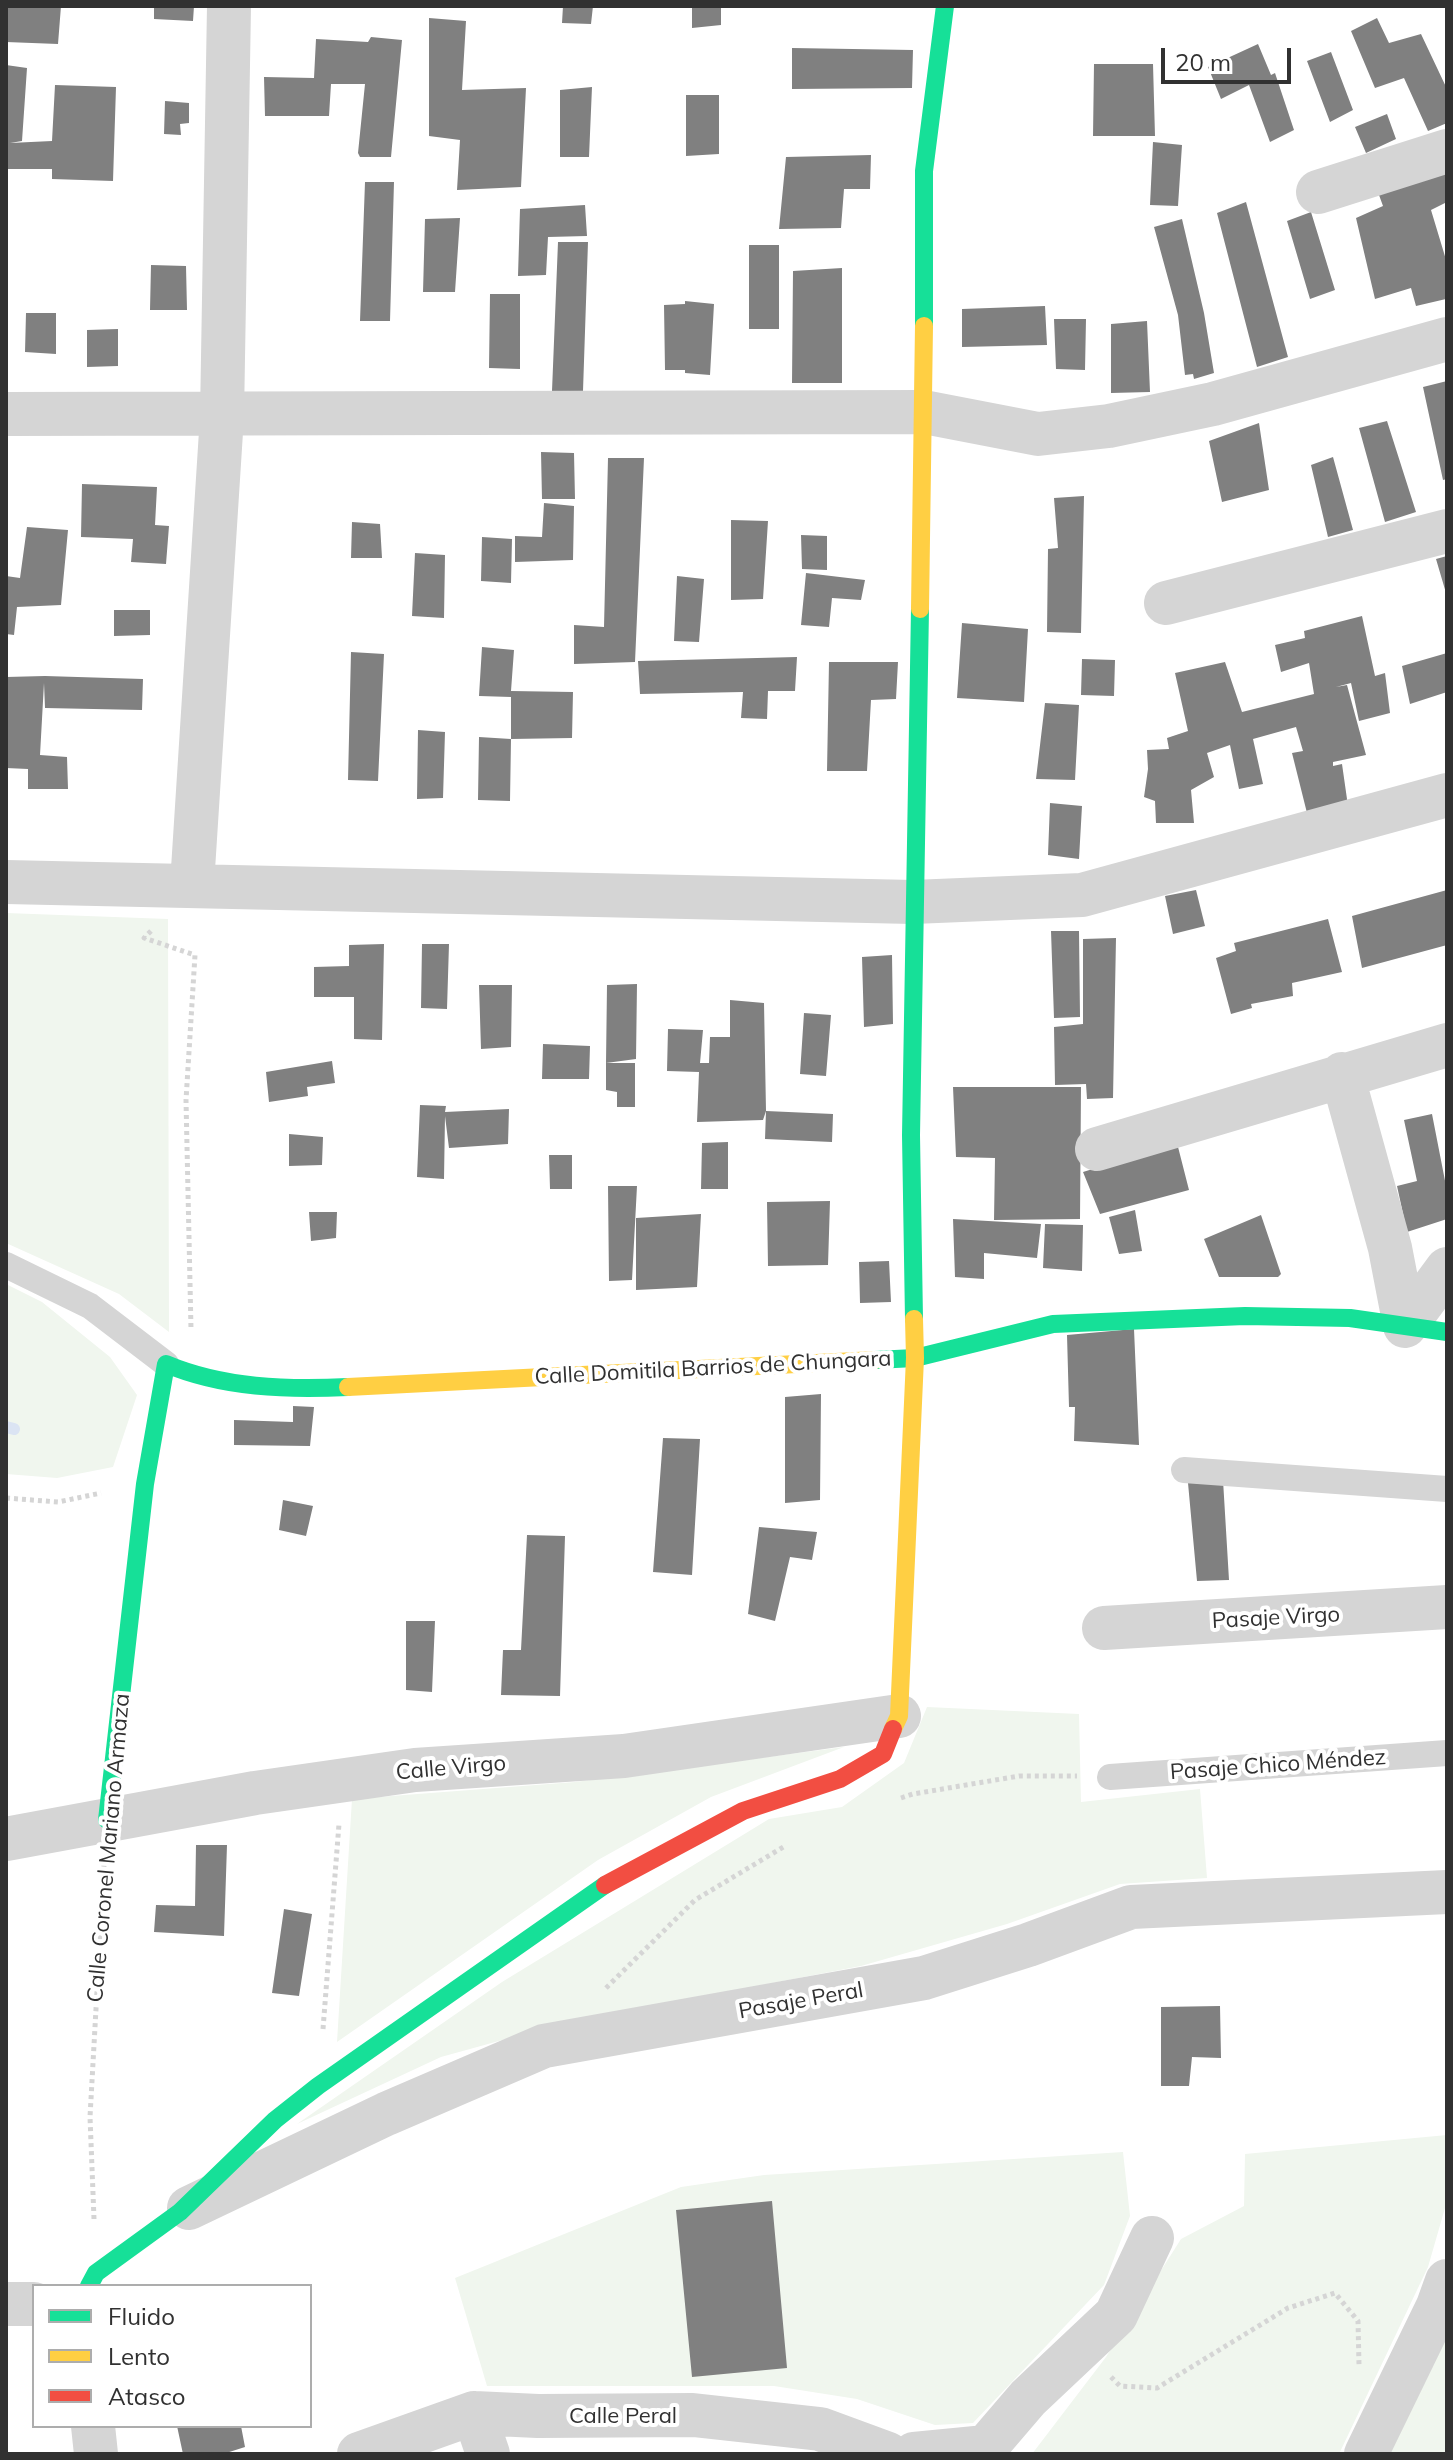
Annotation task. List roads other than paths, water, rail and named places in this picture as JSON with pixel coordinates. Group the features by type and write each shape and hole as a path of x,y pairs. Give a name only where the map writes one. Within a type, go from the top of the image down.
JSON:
{"street":[{"path":"192,885 222,416 229,6"},
{"path":"93,2280 180,2212 275,2120 318,2086 598,1889 743,1811 840,1779 883,1754 899,1716 915,1358 911,1135 924,412 924,171 945,6"},
{"path":"1318,192 1447,151"},
{"path":"6,414 222,416 924,412 1038,434 1109,426 1213,404 1447,339"},
{"path":"1166,603 1447,531"},
{"path":"6,882 913,902 1082,895 1447,795"},
{"path":"1097,1149 1447,1045"},
{"path":"1342,1074 1390,1248 1426,1329"},
{"path":"1426,1329 1447,1269"},
{"name":"Calle Domitila Barrios de Chungara","path":"166,1364 192,1377 244,1385 326,1388 915,1358 1053,1324 1245,1316 1350,1318 1426,1329"},
{"name":"Calle Coronel Mariano Armaza","path":"107,1820 145,1484 166,1364"},
{"name":"Pasaje Virgo","path":"1104,1628 1447,1607"},
{"name":"Calle Virgo","path":"6,1839 342,1780 415,1770 624,1756 899,1716"},
{"name":"Pasaje Peral","path":"180,2212 386,2114 544,2046 924,1978 1028,1945 1131,1907 1447,1892"},
{"path":"914,2454 986,2447 1028,2398 1116,2315 1152,2238"},
{"path":"1366,2454 1438,2306 1447,2281"},
{"path":"6,2304 32,2304"},
{"path":"474,2413 488,2454"},
{"name":"Calle Peral","path":"359,2454 474,2413 538,2416 693,2415 888,2454"},
{"path":"93,2428 96,2454"}],"lane":[{"name":"Calle Domitila Barrios de Chungara","path":"6,1265 90,1306 166,1364"},
{"path":"1184,1470 1447,1489"},
{"name":"Pasaje Chico Méndez","path":"1110,1777 1447,1753"}],"waterway":[{"path":"6,1427 14,1429"}]}
